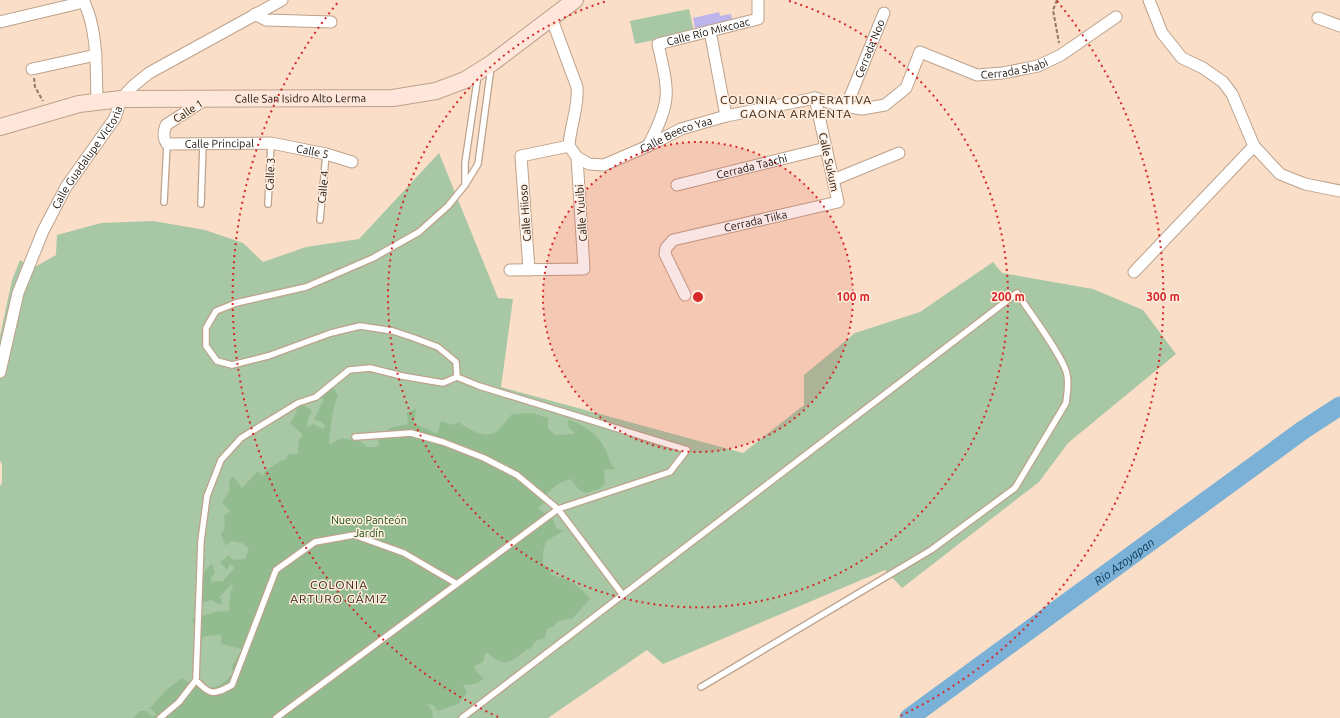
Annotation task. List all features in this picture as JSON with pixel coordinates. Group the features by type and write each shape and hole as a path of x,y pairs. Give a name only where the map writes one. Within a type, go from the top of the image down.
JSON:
{"street":[{"name":"Calle Guadalupe Victoria","path":"0,372 18,293 42,231 66,187 115,118 122,99 133,86 149,73 280,0"},
{"name":"Calle San Isidro Alto Lerma","path":"0,127 97,100 207,98 393,98 436,91 455,85 478,73 575,0"},
{"name":"Calle Río Mixcoac","path":"648,146 665,110 667,97 667,84 658,44 758,19 758,0"},
{"path":"1149,0 1162,33 1182,58 1203,68 1223,82 1232,94 1254,146 1280,174 1305,184 1340,191"},
{"path":"0,22 83,1 91,25 96,55 97,100"},
{"name":"Cerrada Noo","path":"846,107 884,12"},
{"path":"255,14 266,20 331,22"},
{"path":"551,17 577,87 578,97 570,131 569,146 577,157"},
{"name":"Cerrada Shabi","path":"815,98 846,107 862,109 885,105 906,88 920,52 977,75 1003,73 1038,66 1061,55 1116,17"},
{"path":"1318,18 1340,26"},
{"path":"710,32 726,116"},
{"path":"32,69 96,55"},
{"name":"Calle 1","path":"167,144 164,140 163,132 166,125 207,98"},
{"name":"Calle Beeco Yaa","path":"577,157 589,164 604,165 648,146 681,129 726,116 815,98"},
{"name":"Calle Sukum","path":"815,98 838,202"},
{"name":"Calle Principal","path":"167,144 271,143"},
{"name":"Calle 5","path":"271,143 326,154 352,162"},
{"name":"Calle Hiioso","path":"528,270 521,156 569,146"},
{"path":"1134,272 1254,146"},
{"name":"Cerrada Taachi","path":"678,185 826,148"},
{"path":"833,180 899,153"},
{"name":"Calle Yuuibi","path":"528,270 584,269 577,157"},
{"name":"Cerrada Tiika","path":"685,295 665,254 666,248 673,240 838,202"},
{"path":"510,270 528,270"}],"lane":[{"path":"457,377 456,362 438,347 392,331 360,326 331,333 268,356 232,365 217,362 206,346 206,328 216,312 229,306 306,287 373,258 419,232 448,206 465,186 478,164 492,63"},
{"path":"465,186 465,163 478,73"},
{"name":"Calle 3","path":"268,204 271,143"},
{"path":"164,202 167,144"},
{"path":"201,204 203,144"},
{"name":"Calle 4","path":"320,220 326,154"},
{"path":"462,718 1017,293 1062,361 1067,374 1068,391 1066,403 1015,488 931,550 700,687"},
{"path":"160,718 179,702 196,680 201,541 207,496 221,460 241,438 298,403 316,397 349,370 370,368 402,376 442,383 457,377 479,386 687,450 670,472 558,509 276,718"},
{"path":"355,437 411,433 443,442 484,458 517,475 558,509 622,594"},
{"path":"196,680 206,691 217,693 232,685 276,570 315,542 354,534 404,553 456,584"}],"path":[{"path":"1057,0 1053,10 1061,55"},
{"path":"32,69 35,87 49,113"}],"green space":[{"path":"689,9 694,32 635,44 630,21"},
{"name":"Nuevo Panteón Jardín","path":"439,153 498,298 513,299 501,387 743,453 804,405 804,375 855,333 920,312 993,262 1002,273 1093,289 1143,310 1176,354 1068,443 1039,482 902,588 885,570 663,664 647,650 548,718 0,718 0,486 2,483 2,464 0,461 0,336 12,280 20,260 33,268 56,255 57,235 101,223 153,221 205,230 243,243 263,262 306,247 359,239"},
{"path":"331,385 338,395 333,412 329,445 341,438 361,442 367,447 376,447 379,445 378,440 388,437 389,428 408,424 407,413 416,409 414,423 437,434 441,421 454,425 459,422 467,428 482,434 488,434 497,431 512,414 532,413 548,418 548,428 555,435 576,434 569,428 568,420 590,430 602,444 610,462 615,469 604,470 605,483 601,488 586,493 579,490 571,479 560,483 545,496 545,501 538,508 554,522 556,528 563,531 546,541 543,552 543,564 549,568 551,575 563,578 573,583 590,599 573,618 558,621 554,626 547,629 545,638 536,641 530,649 527,649 511,661 503,662 486,652 483,662 474,666 477,672 484,679 475,684 463,685 467,693 458,704 438,711 433,705 427,704 432,711 433,718 133,718 140,711 146,711 151,716 157,715 150,708 165,691 182,678 185,681 199,686 214,687 222,684 233,674 232,666 242,649 221,644 221,635 205,636 199,641 192,619 216,612 229,611 230,592 233,587 232,584 219,597 222,600 221,605 211,600 198,604 197,577 204,573 212,563 215,573 211,577 211,582 223,581 234,568 230,563 227,570 220,562 229,555 233,560 245,559 249,549 242,543 230,541 226,546 221,534 225,529 224,515 231,511 222,503 230,490 229,481 233,476 242,488 258,471 263,476 265,471 286,459 288,454 298,454 299,440 303,435 290,423 296,414 298,402 312,411 308,419 307,428 313,424 323,429 325,425 322,422 314,420 324,399 311,397"}],"building":[{"path":"719,12 720,16 731,14 733,24 721,23 695,28 693,18"}],"waterway":[{"name":"Rio Azoyapan","path":"909,718 1303,430 1340,406"}],"district":[{"name":"COLONIA COOPERATIVA GAONA ARMENTA","path":"796,106"},
{"name":"COLONIA ARTURO GÁMIZ","path":"339,591"}]}
